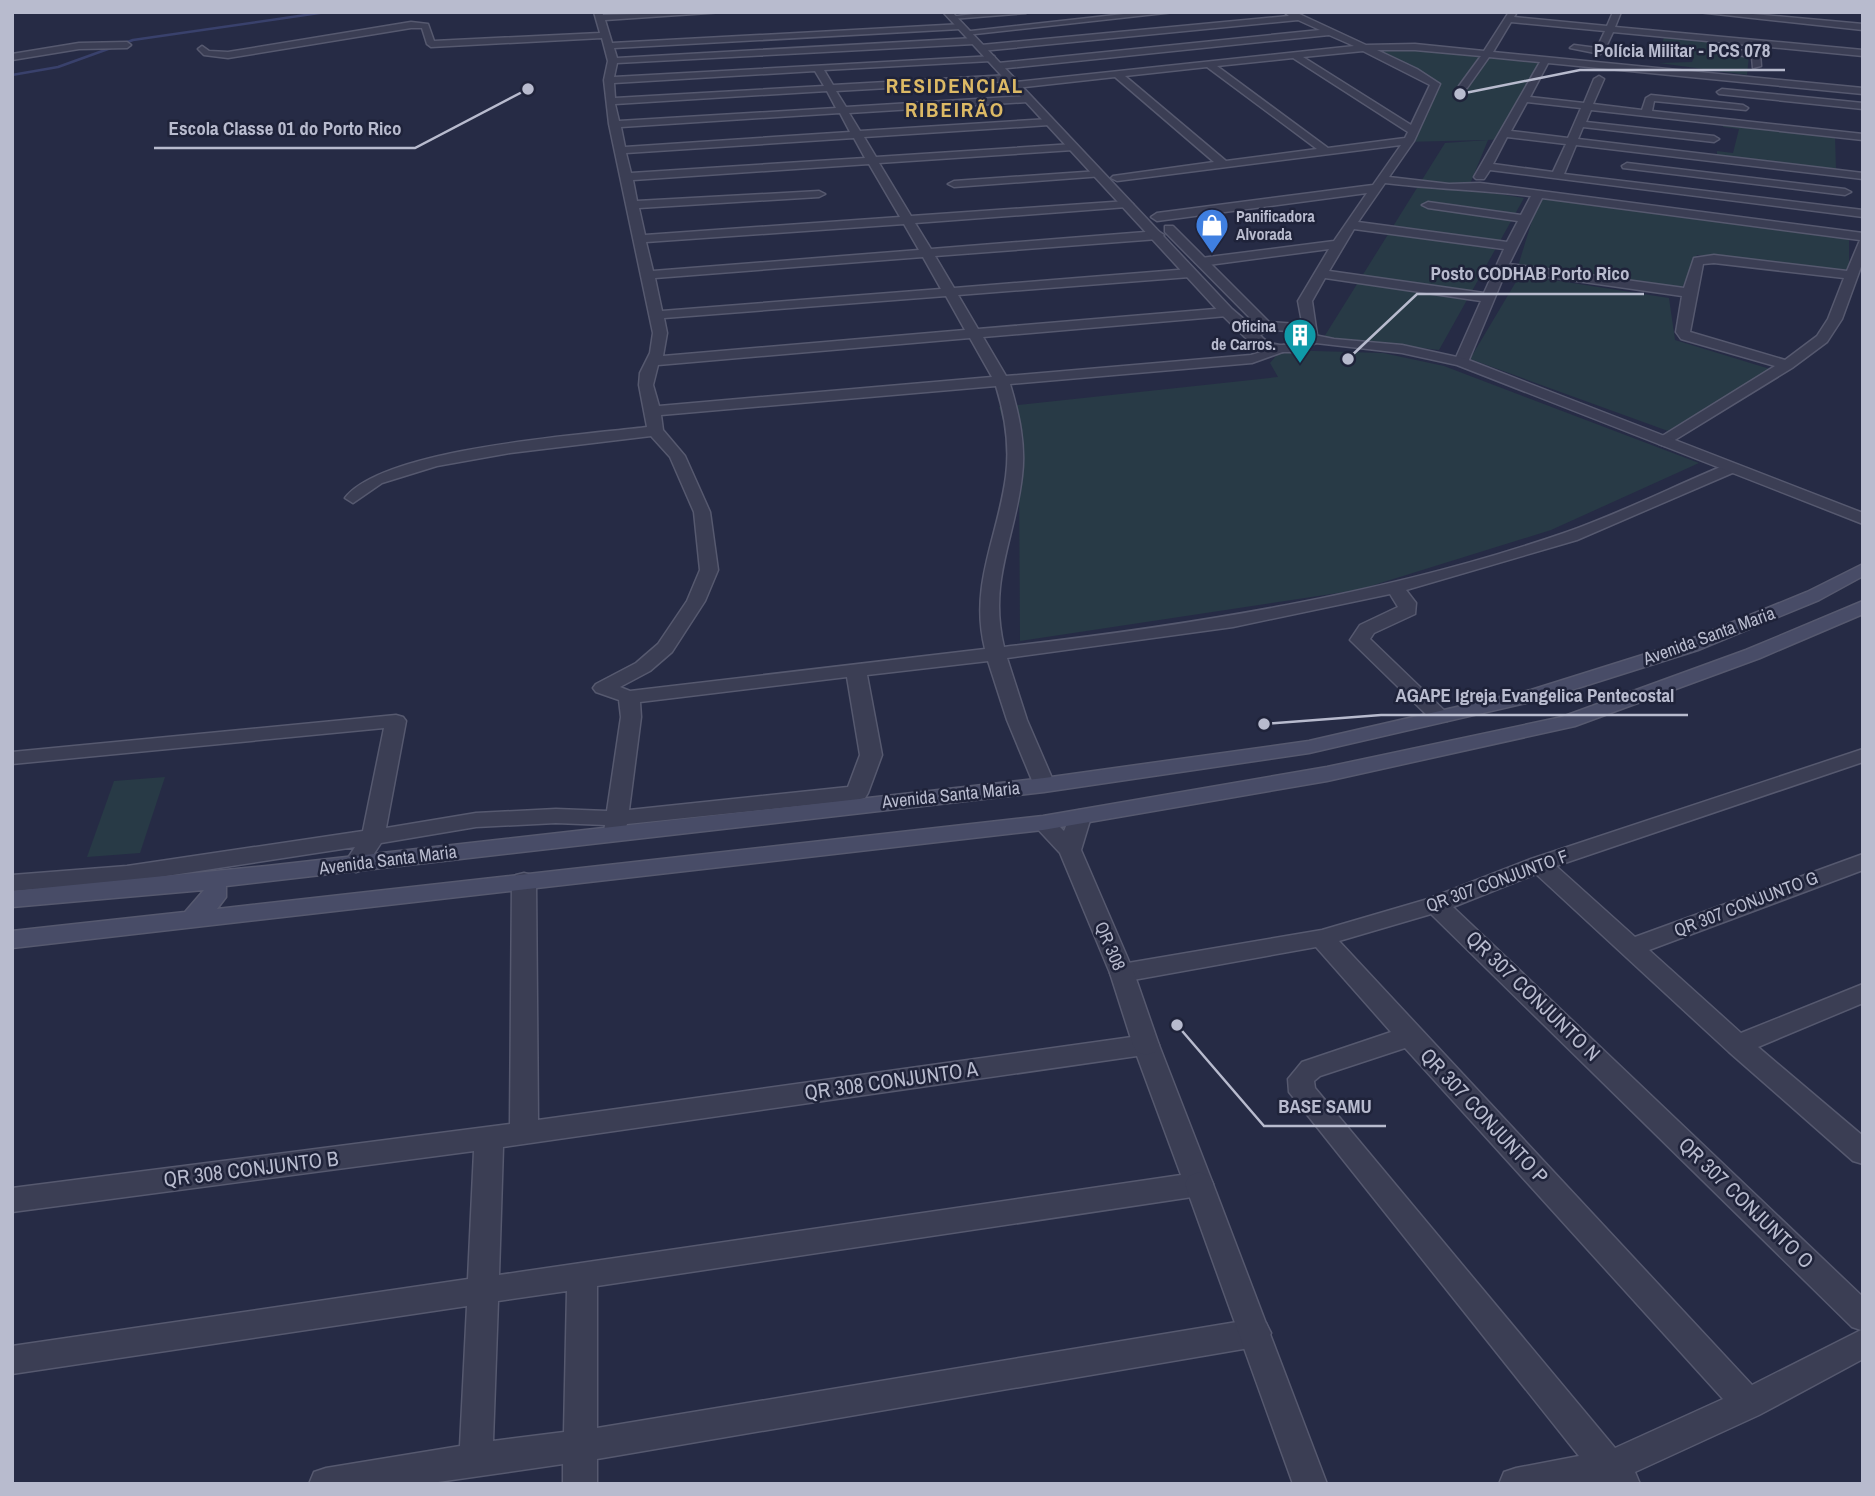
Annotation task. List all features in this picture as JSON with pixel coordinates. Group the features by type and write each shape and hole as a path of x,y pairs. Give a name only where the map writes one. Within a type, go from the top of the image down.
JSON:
{"main road":[{"name":"Avenida Santa Maria","path":"12,899 231,871 267,874 356,864 616,825 1044,785 1309,747 1536,695 1691,646 1813,596 1863,569"},
{"path":"1813,596 1856,611"},
{"path":"1753,654 1804,620 1787,607"},
{"name":"Avenida Santa Maria","path":"12,940 1043,823 1327,775 1568,722 1753,654 1856,611"},
{"path":"1309,747 1327,775"},
{"path":"193,918 214,897 216,890 231,871"},
{"path":"255,912 251,899 253,890 267,874"}],"street":[{"path":"719,12 599,15 613,61 609,80 610,101 660,342 647,373 646,385 655,431 677,456 698,501 707,538 709,570 696,601 665,648 643,667 603,688 629,697 997,655 1233,621 1394,588 1571,536 1731,468"},
{"path":"202,49 214,55 229,55 411,25 425,26 431,44 963,29 1170,12"},
{"path":"1288,12 1414,71 1435,84 1412,136 1338,244 1305,301 1306,317 1310,323 1309,340"},
{"path":"1554,35 1567,12"},
{"path":"1702,12 1863,27"},
{"path":"1816,12 1840,14"},
{"path":"935,14 1029,13"},
{"path":"1727,13 1720,51 1770,56"},
{"path":"949,14 994,62 1117,178 1266,326 1291,327 1309,340"},
{"path":"1600,51 1616,14 1629,18"},
{"path":"1464,86 1496,41 1510,15 1560,24 1863,53"},
{"path":"613,61 978,44 1299,17"},
{"path":"1775,45 1777,19"},
{"path":"1827,23 1828,50"},
{"path":"605,38 618,31"},
{"path":"609,80 818,68 994,62 1329,32"},
{"path":"1655,45 1659,34"},
{"path":"1496,41 1509,42"},
{"path":"12,57 79,46 127,45"},
{"path":"610,101 829,89 1016,83 1363,48 1415,47 1863,91"},
{"path":"1561,47 1613,52"},
{"path":"1294,55 1412,136"},
{"path":"1755,80 1757,55"},
{"path":"1647,69 1651,56"},
{"path":"1480,186 1476,184 1546,59"},
{"path":"1208,64 1327,152"},
{"path":"1756,66 1770,68"},
{"path":"818,68 854,135 1002,381 1014,427 1014,476 988,601 989,619 997,655 1025,743 1044,785"},
{"path":"1539,73 1551,74"},
{"path":"1117,74 1224,165"},
{"path":"1713,76 1710,91 1863,106"},
{"path":"1557,176 1588,106 1593,78 1613,80"},
{"path":"1016,83 1049,122 1158,235 1227,312 1254,337 1284,349"},
{"path":"1646,113 1655,85"},
{"path":"1651,98 1760,110"},
{"path":"614,124 1028,99"},
{"path":"1525,99 1863,136"},
{"path":"1842,104 1844,148"},
{"path":"1710,158 1717,121"},
{"path":"621,150 1049,122"},
{"path":"1580,124 1714,139"},
{"path":"1506,134 1863,176"},
{"path":"1117,178 1327,152 1412,136"},
{"path":"907,220 955,185 1073,147"},
{"path":"1621,184 1631,149"},
{"path":"870,160 955,185 1127,204"},
{"path":"639,239 820,195 870,160"},
{"path":"1844,161 1846,212"},
{"path":"1486,166 1863,214"},
{"path":"1626,166 1846,192"},
{"path":"955,185 1099,174"},
{"path":"627,177 820,195 907,220"},
{"path":"1157,217 1381,184 1480,186 1863,237"},
{"path":"1684,214 1689,192"},
{"path":"1461,362 1511,246 1538,194"},
{"path":"632,205 820,195"},
{"path":"1428,205 1525,219"},
{"path":"1351,225 1511,246"},
{"path":"648,275 1158,235"},
{"path":"1665,441 1787,365 1822,339 1835,319 1863,243"},
{"path":"1201,261 1338,244"},
{"path":"1787,365 1686,336 1683,332 1689,293 1698,261 1703,259 1852,275"},
{"path":"1503,267 1689,293"},
{"path":"656,315 1190,273"},
{"path":"1322,274 1489,298"},
{"path":"654,361 1227,312"},
{"path":"1291,327 1306,317"},
{"path":"1254,337 1266,326"},
{"path":"1252,359 1257,350 1254,337"},
{"path":"653,411 1252,359 1309,340 1430,354 1461,362 1863,519"},
{"path":"353,498 376,480 434,462 510,448 655,431"},
{"path":"1394,588 1407,603 1408,610 1403,615 1367,629 1360,640 1440,717"},
{"path":"12,883 127,874 231,871 373,838 486,819 594,816 616,825 857,793 871,755 856,670"},
{"path":"616,825 631,717 629,697"},
{"path":"12,758 396,721 373,838 356,864"},
{"name":"QR 307 CONJUNTO F","path":"1122,973 1322,938 1436,905 1539,864 1863,755"},
{"path":"1070,850 1080,817"},
{"name":"QR 308","path":"1043,823 1070,850 1122,973 1146,1045"},
{"name":"QR 307 CONJUNTO G","path":"1630,948 1863,861"},
{"path":"1539,864 1738,1045 1861,1149"},
{"path":"524,881 524,1133"},
{"name":"QR 307 CONJUNTO N","path":"1436,905 1629,1088"},
{"path":"1322,938 1410,1036"},
{"path":"1738,1045 1863,993"},
{"name":"QR 307 CONJUNTO P","path":"1616,1476 1302,1092 1299,1083 1303,1074 1410,1036 1748,1404"},
{"path":"1146,1045 1310,1484"},
{"name":"QR 308 CONJUNTO A","path":"489,1138 1146,1045"},
{"name":"QR 307 CONJUNTO O","path":"1629,1088 1863,1317"},
{"path":"476,1459 485,1289 489,1138"},
{"name":"QR 308 CONJUNTO B","path":"12,1200 489,1138"},
{"path":"12,1360 1199,1184"},
{"path":"580,1484 582,1276"},
{"path":"326,1484 476,1459 581,1446 1255,1333"},
{"path":"1516,1484 1616,1476 1863,1343"}],"shaded area":[{"path":"1664,37 1713,40 1708,53 1749,56 1747,75 1659,63 1692,62 1694,57 1659,54"},
{"path":"1411,47 1546,59 1502,139 1402,142 1433,84 1363,48"},
{"path":"1723,122 1835,135 1836,170 1717,157 1717,151 1733,153 1739,129 1723,127"},
{"path":"1488,140 1468,189 1524,198 1439,350 1324,337 1445,143"},
{"path":"1539,198 1849,238 1849,272 1697,255 1681,290 1518,266"},
{"path":"1520,275 1669,298 1675,340 1770,369 1668,431 1470,359"},
{"path":"1281,350 1383,353 1444,366 1699,463 1551,530 1358,590 1020,641 1019,475 999,407 1278,377 1270,363"},
{"path":"165,777 140,853 87,857 114,781"}],"waterway":[{"path":"12,75 58,67 133,40 326,12"}],"place":[{"name":"Escola Classe 01 do Porto Rico","path":"528,89"},
{"name":"Polícia Militar - PCS 078","path":"1460,94"},
{"name":"Panificadora Alvorada","path":"1212,255"},
{"name":"Posto CODHAB Porto Rico","path":"1348,359"},
{"name":"Oficina de Carros.","path":"1300,365"},
{"name":"AGAPE Igreja Evangelica Pentecostal","path":"1264,724"},
{"name":"BASE SAMU","path":"1177,1025"}],"district":[{"name":"RESIDENCIAL RIBEIRÃO","path":"955,98"}]}
